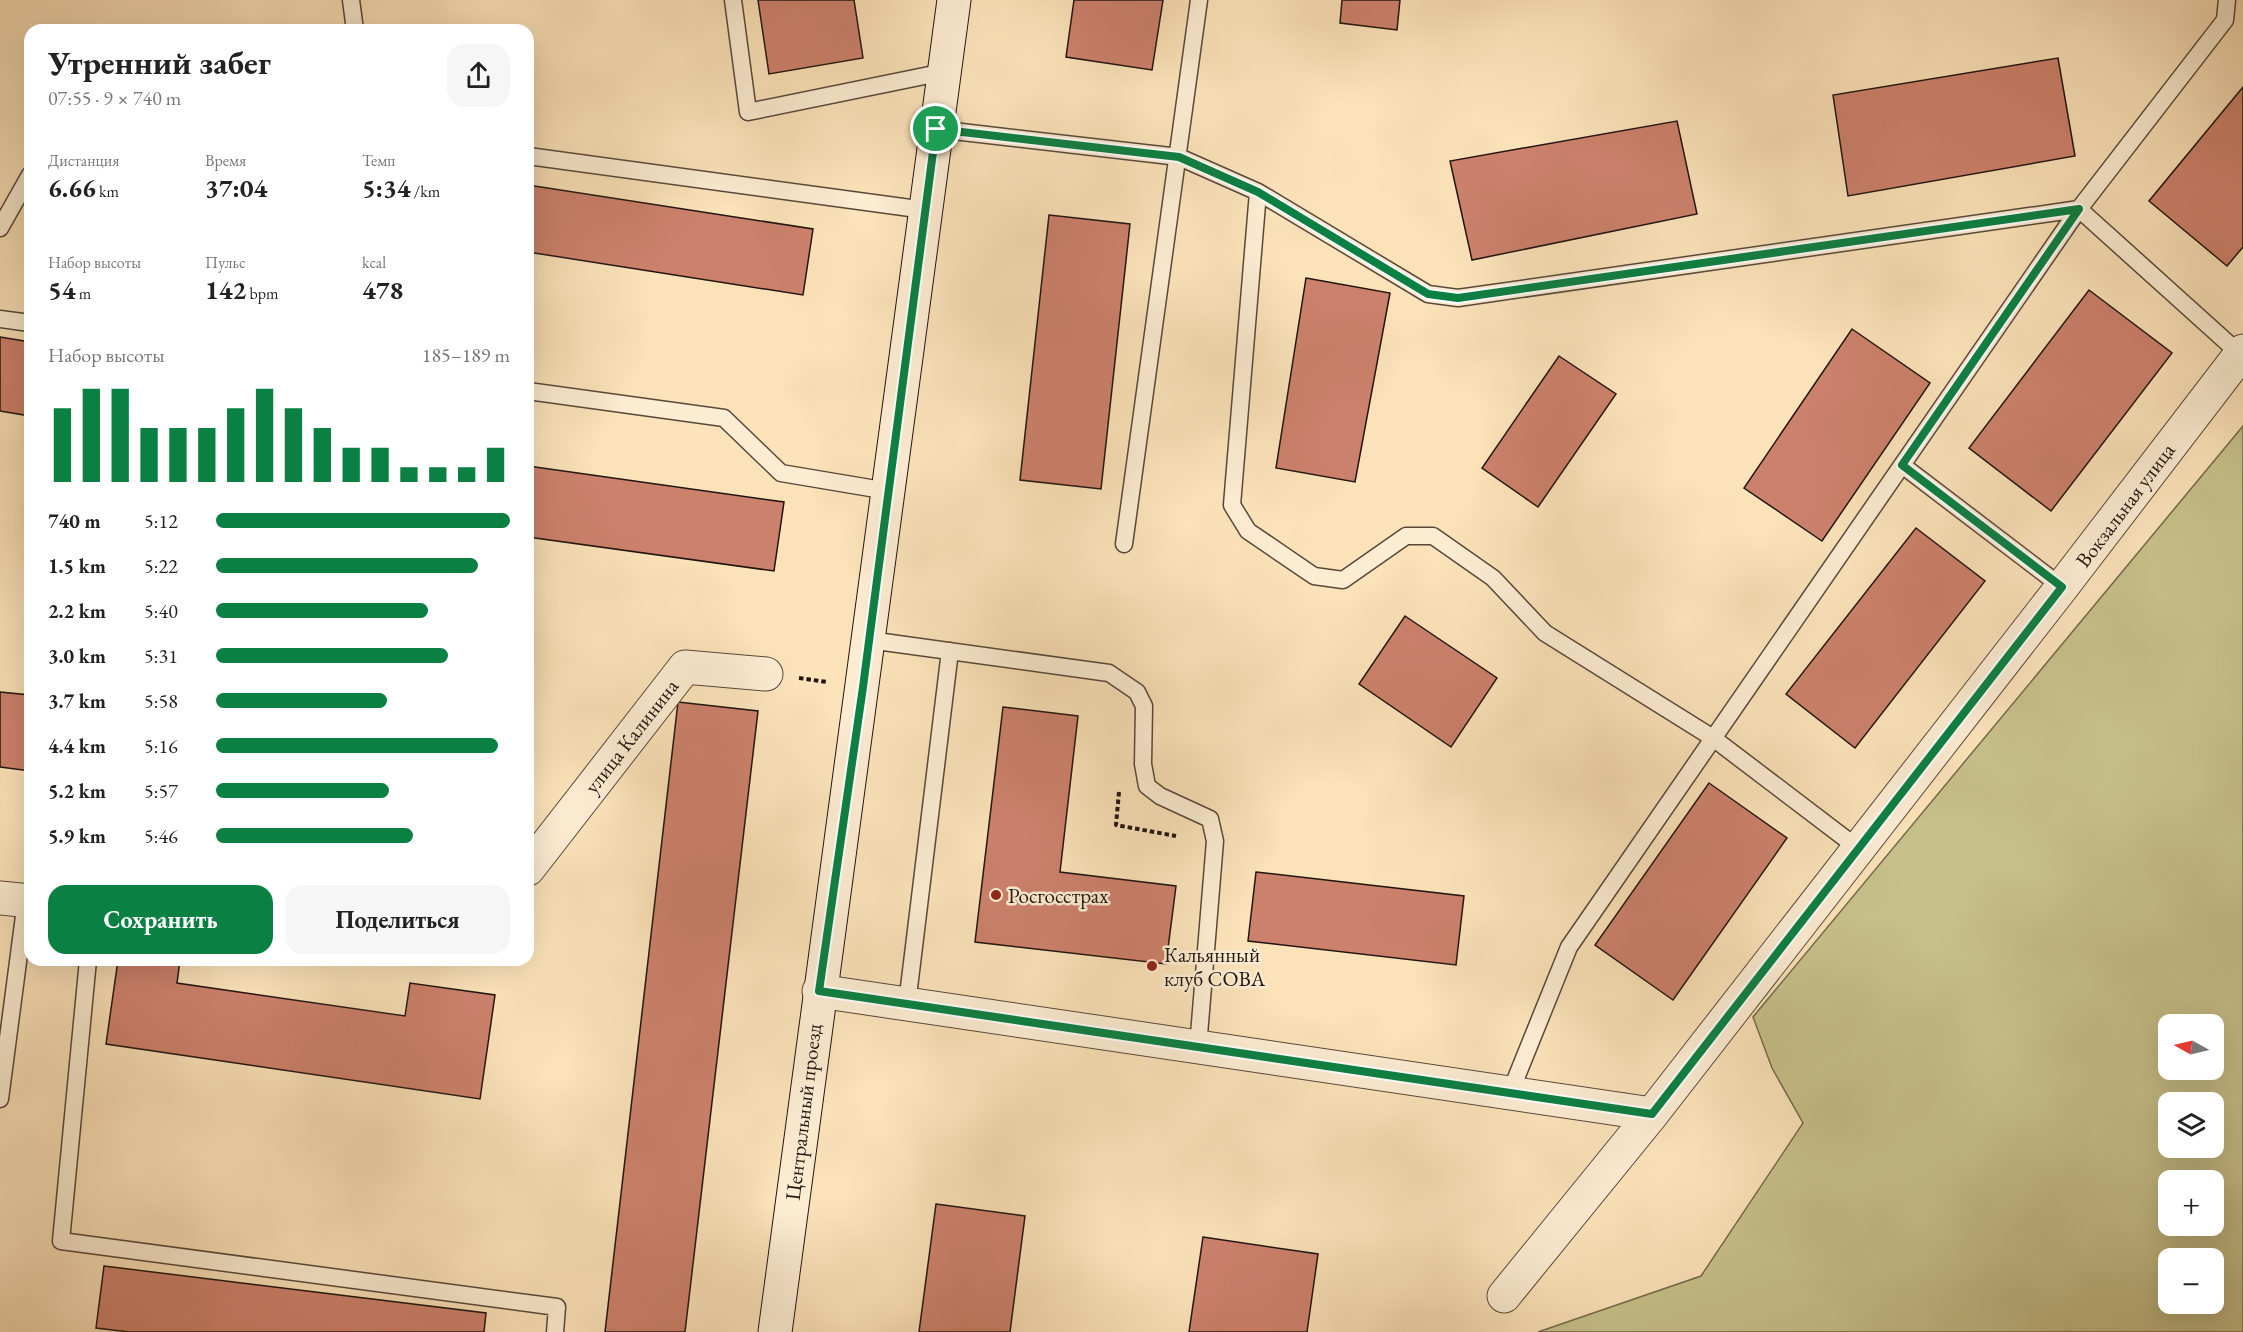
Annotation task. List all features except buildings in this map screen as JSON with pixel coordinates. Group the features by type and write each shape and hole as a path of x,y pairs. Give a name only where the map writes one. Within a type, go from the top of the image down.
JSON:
{"street":[{"name":"Центральный проезд","path":"775,1332 819,991 869,640 954,0"},
{"name":"Вокзальная улица","path":"1504,1296 1652,1114 2242,352"},
{"name":"улица Калинина","path":"534,861 685,667 766,674"},
{"path":"819,991 1652,1114"}],"lane":[{"path":"351,0 354,24"},
{"path":"733,0 748,112 944,72"},
{"path":"1124,544 1199,0"},
{"path":"1510,1093 1569,947 2079,209 2225,20 2228,0"},
{"path":"936,129 1179,157 1258,192 1428,294 1458,298 2079,209 2242,352"},
{"path":"534,157 925,210"},
{"path":"0,228 24,186"},
{"path":"1258,192 1232,505 1248,531 1314,576 1343,580 1406,536 1433,536 1493,578 1545,633 1713,738 1859,849"},
{"path":"0,319 24,322"},
{"path":"534,392 724,418 781,473 888,491"},
{"path":"1902,465 2062,587"},
{"path":"869,640 1109,673 1137,692 1144,706 1143,765 1147,786 1160,796 1210,819 1215,841 1198,1047"},
{"path":"908,1004 950,651"},
{"path":"0,1099 19,900"},
{"path":"87,966 61,1240 557,1307 555,1332"}],"path":[{"path":"1120,781 1116,825 1182,837"}],"shaded area":[{"path":"2243,426 2243,1332 1538,1332 1701,1276 1803,1123 1772,1068 1753,1017"}],"place":[{"name":"Росгосстрах","path":"996,895"},
{"name":"Кальянный клуб СОВА","path":"1152,966"}],"route":[{"path":"936,129 1179,157 1258,192 1428,294 1458,298 2079,209 1902,465 2062,587 1652,1114 819,991 863,687 936,129"}]}
